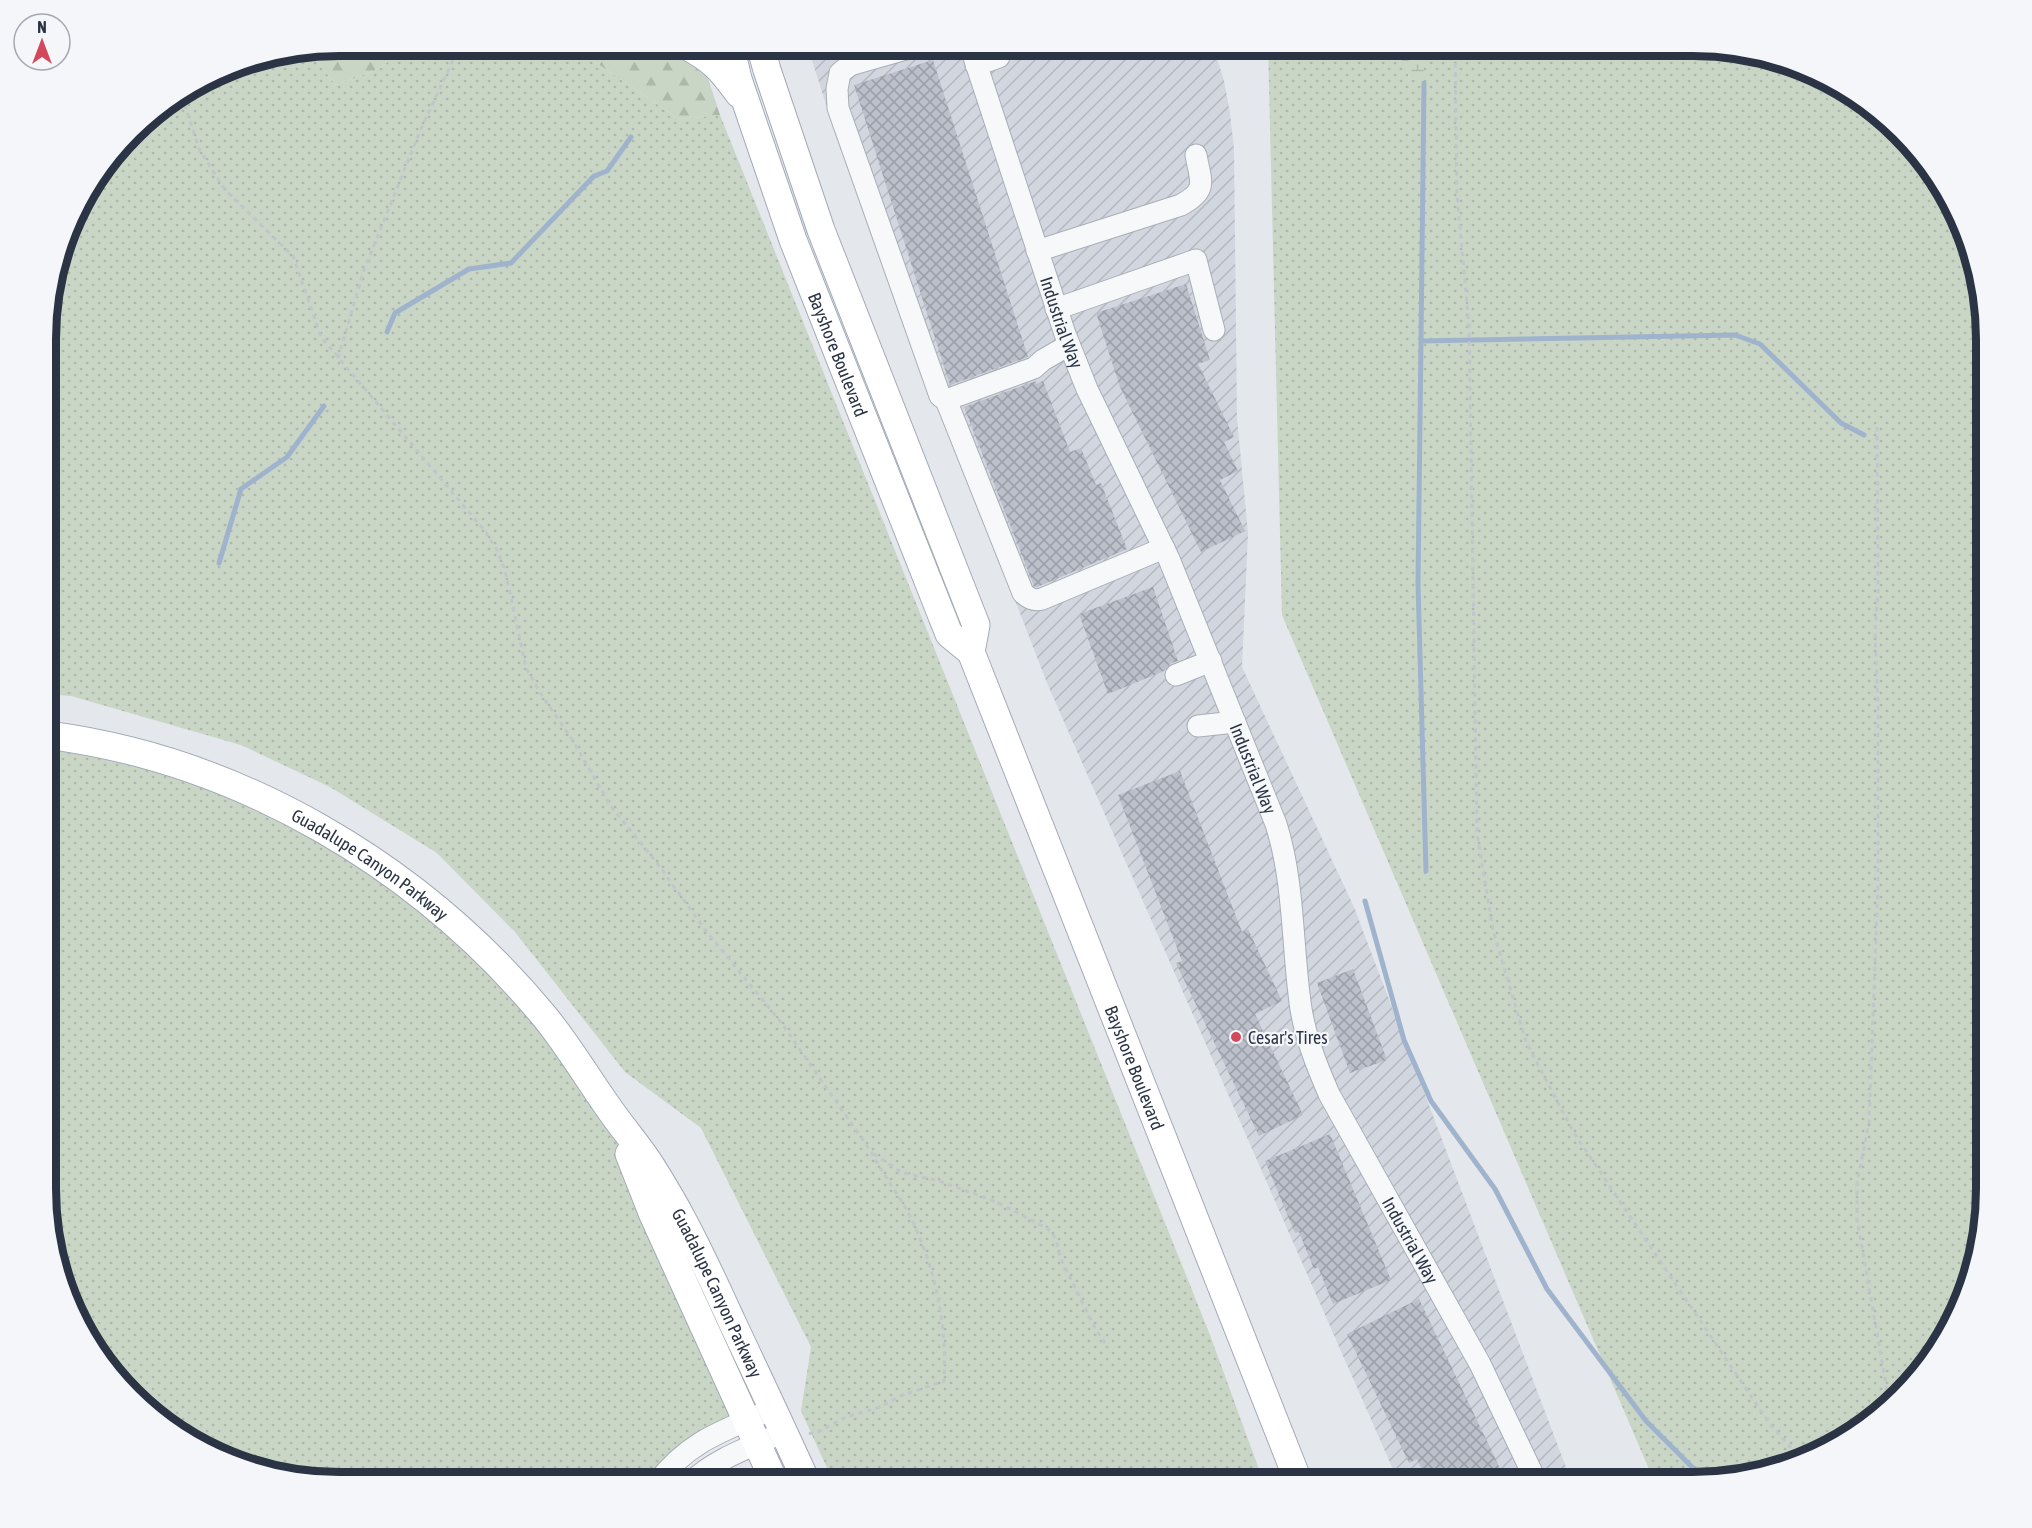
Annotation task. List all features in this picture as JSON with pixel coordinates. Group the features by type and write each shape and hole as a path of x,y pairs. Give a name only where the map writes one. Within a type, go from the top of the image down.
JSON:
{"main road":[{"path":"706,56 721,70 748,106"},
{"name":"Bayshore Boulevard","path":"733,56 793,240 949,634 971,652 1295,1472"},
{"name":"Bayshore Boulevard","path":"763,56 821,230 976,625 971,652"},
{"name":"Guadalupe Canyon Parkway","path":"56,736 128,751 202,774 274,803 375,861 437,908 494,960 546,1018 650,1163 680,1214 802,1472"},
{"name":"Guadalupe Canyon Parkway","path":"613,1114 653,1215 770,1472"}],"street":[{"path":"882,56 850,65 840,73 837,90 838,108 940,396 946,400 1023,593 1031,600 1042,599 1167,553"},
{"name":"Industrial Way","path":"973,56 1069,345 1087,389 1167,553 1285,850 1300,1003 1307,1036 1317,1066 1329,1094 1480,1364 1532,1472"},
{"path":"986,56 999,57"},
{"path":"1037,251 1180,205 1194,197 1199,193 1201,183 1196,155"},
{"path":"1056,309 1196,260 1214,330"},
{"path":"946,400 1034,368 1069,345"},
{"path":"1143,570 1167,553"},
{"path":"1176,675 1211,661"},
{"path":"1198,726 1235,722"},
{"path":"701,1472 753,1432 778,1420"},
{"path":"665,1472 688,1449 706,1438 753,1432"}],"path":[{"path":"338,358 364,270 420,131 455,56"},
{"path":"1455,56 1457,195 1470,326 1477,834 1493,930 1526,1042 1574,1133 1769,1423 1796,1453"},
{"path":"184,101 199,148 225,190 293,256 321,337 485,531 497,550 505,570 526,668 573,741 610,805 657,863 706,932 780,1021 872,1154 911,1218 927,1256 939,1300 946,1350 944,1381 900,1396 880,1407 846,1417 810,1434 778,1420"},
{"path":"1877,427 1878,593 1875,633 1878,707 1878,885 1869,1124 1857,1183 1857,1219 1888,1394"},
{"path":"872,1154 901,1172 939,1181 998,1202 1048,1229 1056,1239 1060,1257 1095,1328 1108,1348"}],"shaded area":[{"path":"811,56 1216,56 1224,81 1234,149 1237,418 1248,533 1242,667 1354,907 1568,1472 1394,1472 1047,683 839,145"}],"green space":[{"path":"395,56 586,56 679,119 720,115 1210,1335 1260,1472 1201,1472 1198,1469 1195,1472 829,1472 801,1411 811,1347 701,1128 625,1072 515,932 437,853 330,787 241,745 71,696 56,695 56,320 65,266 77,230 93,197 114,166 152,126 181,103 230,77 266,65 313,57 336,85 379,69"},
{"path":"395,56 379,69 336,85 313,57"},
{"path":"586,56 685,56 705,69 720,115 679,119"},
{"path":"1268,56 1397,56 1405,63 1409,78 1424,82 1423,62 1429,56 1712,56 1748,61 1802,77 1851,103 1880,126 1906,152 1929,181 1955,230 1967,266 1976,320 1976,1208 1967,1262 1955,1298 1939,1331 1906,1376 1880,1402 1851,1425 1802,1451 1766,1463 1712,1472 1650,1472 1282,615"},
{"path":"1397,56 1429,56 1424,63 1424,83 1409,78 1405,63"},
{"path":"56,737 165,761 407,883 592,1081 747,1420 673,1472 320,1472 266,1463 230,1451 181,1425 152,1402 114,1362 93,1331 77,1298 65,1262 58,1226 56,1208"}],"building":[{"path":"933,60 1028,357 950,385 854,85"},
{"path":"1186,284 1210,360 1198,364 1234,437 1224,442 1238,471 1220,480 1245,531 1201,552 1120,387 1096,313"},
{"path":"1036,381 1036,384 1043,381 1070,452 1081,448 1096,485 1101,483 1127,549 1037,587 1034,586 964,407"},
{"path":"1153,587 1178,661 1171,663 1164,671 1108,694 1079,614"},
{"path":"1180,771 1242,932 1248,929 1282,1001 1255,1014 1303,1115 1259,1136 1176,963 1182,961 1118,795"},
{"path":"1353,969 1387,1060 1350,1073 1317,983"},
{"path":"1330,1134 1391,1280 1333,1304 1318,1267 1314,1269 1299,1232 1295,1233 1265,1161"},
{"path":"1419,1299 1502,1472 1423,1472 1417,1459 1409,1463 1347,1334"}],"waterway":[{"path":"1424,83 1421,341 1735,335 1760,344 1841,423 1864,435"},
{"path":"387,332 395,313 469,269 511,263 594,176 607,171 631,137"},
{"path":"1421,341 1418,584 1426,871"},
{"path":"219,563 241,489 287,457 324,406"},
{"path":"1365,901 1404,1040 1431,1101 1495,1189 1547,1289 1646,1421 1697,1472"}],"place":[{"name":"Cesar's Tires","path":"1236,1037"}]}
